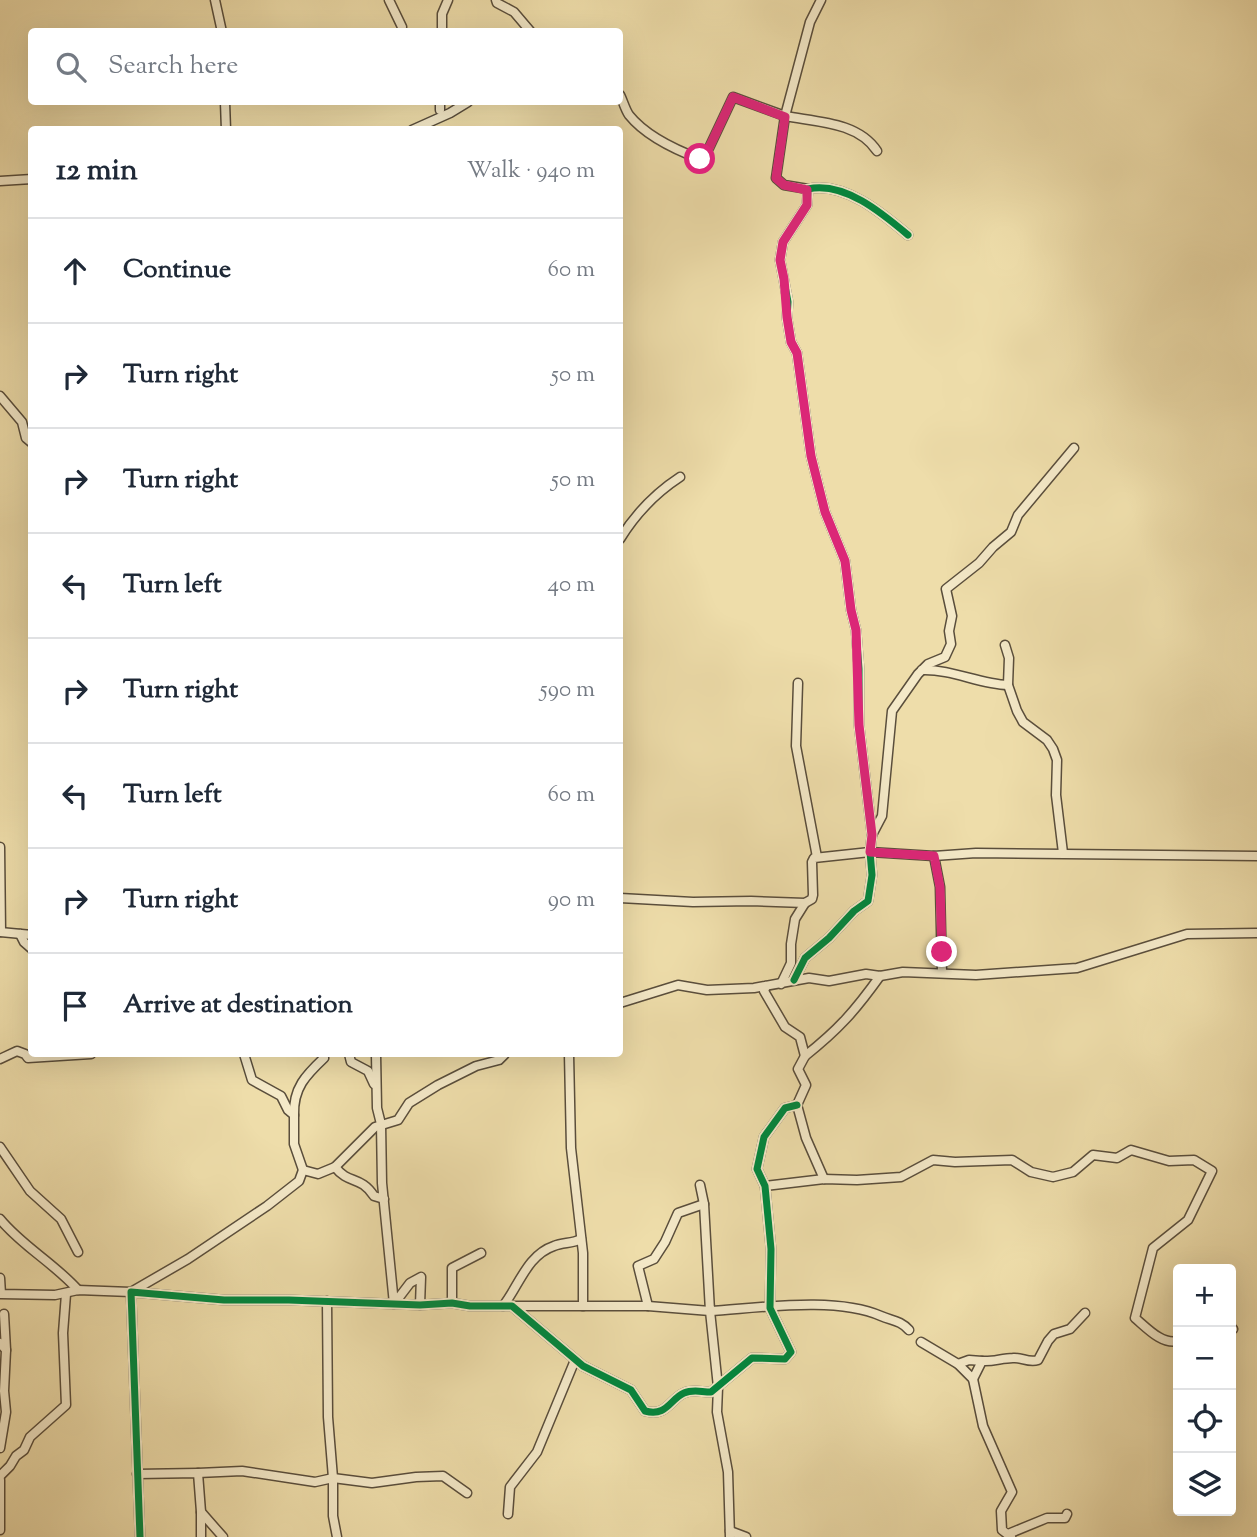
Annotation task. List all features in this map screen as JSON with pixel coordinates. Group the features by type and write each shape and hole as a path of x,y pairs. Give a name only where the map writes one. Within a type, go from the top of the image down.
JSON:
{"street":[{"path":"215,0 221,28"},
{"path":"389,0 402,28"},
{"path":"442,28 447,0"},
{"path":"496,0 514,12 528,28"},
{"path":"821,0 810,22 785,117 776,178 784,185 852,195 888,218 908,235"},
{"path":"623,103 638,125 684,153 700,159 709,148 733,97 785,117 848,128 870,139 877,151"},
{"path":"225,105 226,126"},
{"path":"421,126 463,105"},
{"path":"0,181 28,179"},
{"path":"794,980 805,958 854,911 869,901 872,875 872,835 859,725 856,630 845,561 825,512 811,456 797,353 791,342 780,260 783,242 807,205 807,190"},
{"path":"0,396 28,426"},
{"path":"22,422 28,435"},
{"path":"872,835 882,816 891,714 922,670 928,664 945,657 951,644 947,586 971,570 1011,532 1018,515 1074,448"},
{"path":"623,534 636,513 663,488 680,477"},
{"path":"1005,645 1009,658 1008,685 1023,722 1047,740 1053,749 1063,853"},
{"path":"922,670 939,669 995,685 1008,685"},
{"path":"798,683 796,746 817,857"},
{"path":"0,847 0,932 28,935"},
{"path":"781,984 791,963 795,919 805,903 812,899 812,862 817,857 870,852 934,856 1063,853 1257,856"},
{"path":"934,856 940,887 942,973"},
{"path":"623,898 805,903"},
{"path":"623,1002 678,985 708,990 766,986 809,978 829,981 866,974 880,976 903,972 976,975 1077,968 1187,934 1257,933"},
{"path":"20,934 28,946"},
{"path":"824,1179 806,1138 797,1105 806,1085 798,1069 805,1056 836,1032 880,976"},
{"path":"766,986 764,991 785,1027 800,1037 805,1056"},
{"path":"0,1059 17,1051 28,1058 56,1057"},
{"path":"245,1057 252,1080 281,1096 288,1110 295,1115"},
{"path":"131,1292 188,1259 299,1181 303,1170 294,1144 294,1106 302,1079 324,1057"},
{"path":"350,1057 351,1062 368,1071 376,1090"},
{"path":"376,1057 377,1108 381,1124 384,1199 394,1304"},
{"path":"303,1170 318,1174 335,1167 367,1133 381,1124 398,1120 409,1103 476,1066 502,1057"},
{"path":"569,1057 571,1148 581,1239 583,1306"},
{"path":"508,1306 583,1366 631,1390 642,1408 651,1412 671,1405 680,1394 695,1390 711,1392 752,1358 785,1359 791,1352 770,1308 771,1249 765,1186 757,1169 764,1137 785,1108 797,1105"},
{"path":"0,1147 30,1191 61,1219 78,1252"},
{"path":"765,1186 824,1179 901,1177 933,1160 1012,1160 1031,1172 1053,1177 1073,1172 1093,1155 1117,1158 1131,1150 1169,1161 1195,1160 1212,1171 1188,1220 1153,1248 1135,1318 1157,1335 1173,1342"},
{"path":"335,1167 343,1177 359,1181 367,1186 374,1196 384,1199"},
{"path":"700,1185 704,1204 710,1311 718,1387 717,1412 728,1472 730,1534 746,1537"},
{"path":"649,1306 638,1266 654,1259 678,1213 704,1204"},
{"path":"0,1219 10,1232 52,1264 78,1290"},
{"path":"508,1306 523,1273 538,1255 554,1246 572,1244 581,1239"},
{"path":"452,1303 452,1268 481,1253"},
{"path":"394,1304 410,1283 421,1277 420,1305"},
{"path":"0,1278 1,1294 66,1294 78,1290 224,1300 420,1305 452,1303 470,1306 649,1306 710,1311 825,1306 872,1311 882,1317 897,1320 909,1330"},
{"path":"131,1292 141,1537"},
{"path":"0,1530 0,1478 16,1456 24,1450 30,1437 66,1405 63,1333 66,1294"},
{"path":"327,1301 328,1417 333,1516 337,1537"},
{"path":"958,1364 969,1360 993,1362 1016,1357 1031,1362 1038,1360 1054,1334 1070,1329 1085,1313"},
{"path":"0,1447 6,1412 4,1314"},
{"path":"921,1342 958,1364 973,1379 983,1426 1013,1492 1001,1511 1002,1530 1009,1536 1047,1518 1065,1518 1067,1514"},
{"path":"509,1514 510,1487 537,1451 575,1360"},
{"path":"973,1379 982,1362"},
{"path":"137,1474 242,1471 315,1482 333,1478 372,1483 416,1476 443,1476 467,1493"},
{"path":"198,1473 201,1537"},
{"path":"201,1512 223,1537"}],"cycle path":[{"path":"794,980 805,958 868,901 872,875 872,835 859,725 856,630 845,561 825,512 811,456 797,353 791,342 787,318 788,302 780,260 783,242 807,205 808,189 822,188 849,194 886,217 908,235"},
{"path":"140,1537 131,1292 224,1300 512,1306 583,1366 631,1390 645,1411 658,1412 684,1393 711,1392 752,1358 785,1359 791,1352 770,1308 771,1249 765,1186 757,1169 764,1137 785,1108 797,1105"}],"route":[{"path":"700,159 709,148 733,97 785,117 776,178 784,185 807,190 807,205 783,242 780,260 788,302 787,317 791,342 797,353 811,456 825,512 845,561 849,582 859,669 859,725 872,835 870,852 934,856 940,887 942,952"}]}
